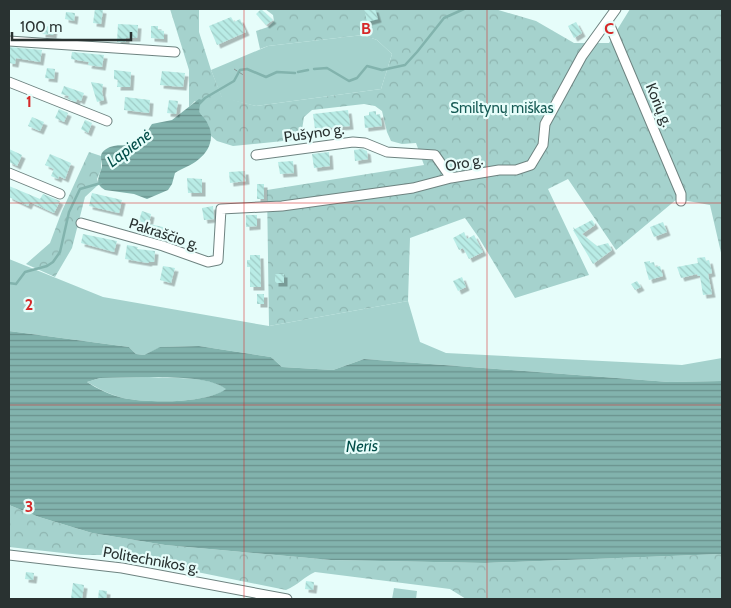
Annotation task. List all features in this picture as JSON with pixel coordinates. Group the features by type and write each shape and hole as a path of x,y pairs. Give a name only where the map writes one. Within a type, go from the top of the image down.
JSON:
{"street":[{"path":"608,21 616,9"},
{"name":"Oro g.","path":"282,206 413,188 451,178 498,170 516,170 531,165 542,145 545,124 582,56 608,21"},
{"name":"Korių g.","path":"608,21 681,194 681,201"},
{"path":"9,41 175,52"},
{"path":"9,82 107,121"},
{"name":"Pušyno g.","path":"256,155 353,142 365,143 387,152 435,156 451,178"},
{"path":"9,173 60,194"},
{"name":"Pakraščio g.","path":"81,223 163,246 208,262 218,260 221,209 282,206"},
{"name":"Politechnikos g.","path":"9,555 122,568 287,599"}],"path":[{"path":"234,70 245,76"}],"green space":[{"name":"Smiltynų miškas","path":"170,9 199,9 199,32 222,97 256,106 381,89 392,54 377,40 363,35 268,46 260,49 256,31 268,27 274,21 273,15 265,9 495,9 536,21 574,43 609,43 630,9 722,9 722,257 710,205 677,199 616,250 568,179 548,189 589,275 515,298 465,218 410,238 408,301 269,326 267,190 424,165 416,143 402,144 391,141 382,111 375,106 364,104 312,110 304,117 301,136 293,140 233,146 217,141 211,136 208,124 201,117 199,106 195,101 189,107 189,70"},
{"path":"363,35 377,40 392,54 381,89 256,106 222,98 211,70 268,46"},
{"path":"89,152 101,156 101,170 97,179 99,184 85,197 72,248 55,277 26,264 50,243 62,211"},
{"path":"9,259 103,297 269,326 408,301 420,342 446,353 682,365 722,358 722,381 669,382 364,359 333,370 282,367 271,357 199,346 161,347 144,355 136,354 129,347 9,331"},
{"path":"100,378 189,378 209,382 227,389 217,394 191,400 147,401 118,397 87,382"},
{"path":"9,505 39,517 92,533 165,545 331,560 485,563 722,554 722,599 466,599 450,589 315,572 286,590 197,572 129,555 81,555 9,547"},
{"path":"394,588 417,591 416,599 392,599"}],"water":[{"path":"199,99 202,100 200,112 210,129 210,144 206,152 199,159 175,173 168,190 147,199 134,194 105,190 100,186 98,181 102,167 102,152 110,147 130,145 141,141 152,124 172,120"},
{"name":"Neris","path":"9,331 129,347 136,354 144,355 160,347 199,346 271,357 282,367 333,370 364,359 669,382 722,381 722,554 485,563 331,560 165,545 92,533 39,517 9,505","holes":["149,377 200,380 226,389 217,394 191,400 147,401 118,397 87,382 100,378"]}],"building":[{"path":"95,9 103,10 101,24 93,23"},
{"path":"261,9 273,20 266,25 256,14"},
{"path":"364,9 375,9 378,19 367,22"},
{"path":"66,12 75,13 74,21 65,19"},
{"path":"231,17 234,22 240,19 246,32 217,45 209,26"},
{"path":"576,22 582,33 574,38 568,26"},
{"path":"118,24 138,25 137,38 126,38 126,42 117,42"},
{"path":"43,26 54,27 53,35 42,34"},
{"path":"151,26 158,26 158,30 164,31 164,39 151,38"},
{"path":"9,47 42,50 40,62 16,58 15,64 9,63"},
{"path":"72,52 104,55 102,67 88,65 89,62 71,59"},
{"path":"47,68 55,69 54,79 45,78"},
{"path":"114,70 131,72 130,87 117,87 118,80 114,79"},
{"path":"162,71 185,73 183,87 160,85"},
{"path":"91,82 103,84 104,100 97,102"},
{"path":"64,86 84,93 81,101 77,99 76,102 68,99 69,96 61,94"},
{"path":"125,97 150,100 149,113 124,110"},
{"path":"169,100 178,101 176,114 167,113"},
{"path":"59,109 68,113 64,122 55,118"},
{"path":"348,110 350,126 315,129 313,114"},
{"path":"376,111 376,115 380,114 382,126 365,128 364,116 369,115 369,112"},
{"path":"32,117 44,122 40,131 28,126"},
{"path":"85,120 92,123 88,133 81,129"},
{"path":"9,149 22,155 17,166 9,162"},
{"path":"362,149 367,151 368,159 355,161 354,150"},
{"path":"329,152 330,166 314,168 312,154"},
{"path":"50,154 71,163 65,179 59,176 58,179 51,176 54,169 45,165"},
{"path":"293,161 294,173 280,174 278,162"},
{"path":"245,171 246,181 230,183 229,172"},
{"path":"187,178 202,179 202,193 188,193"},
{"path":"257,184 264,184 264,199 257,199"},
{"path":"9,186 40,199 43,194 60,201 54,213 30,202 28,206 9,197"},
{"path":"92,193 122,200 119,213 89,206"},
{"path":"213,206 214,219 204,220 202,208"},
{"path":"142,211 151,214 149,224 172,229 169,241 153,237 155,231 137,227"},
{"path":"246,215 257,215 257,226 246,227"},
{"path":"592,220 595,225 582,234 597,246 608,243 612,250 593,264 573,230 573,227 575,229"},
{"path":"663,222 667,232 654,237 650,227"},
{"path":"464,232 467,239 474,235 483,252 469,259 463,248 459,250 453,238"},
{"path":"83,234 117,241 114,252 81,243"},
{"path":"127,245 138,247 137,249 155,251 154,262 148,263 125,259"},
{"path":"250,255 260,255 261,287 250,287 250,267 247,267 247,260 250,260"},
{"path":"705,257 706,261 709,260 712,273 708,274 712,294 703,295 700,276 697,274 681,278 677,267 698,263 697,258"},
{"path":"650,261 650,263 654,262 655,267 660,266 663,276 649,280 644,262"},
{"path":"163,266 175,268 171,283 160,280"},
{"path":"275,274 284,274 284,283 275,283"},
{"path":"462,277 466,287 458,291 453,281"},
{"path":"637,281 641,287 635,290 631,284"},
{"path":"257,294 264,294 264,304 257,304"},
{"path":"26,572 34,573 33,580 25,579"},
{"path":"306,581 314,582 313,590 305,589"},
{"path":"73,583 84,585 82,599 71,599"},
{"path":"99,590 107,591 106,599 98,599"}],"waterway":[{"name":"Lapienė","path":"314,69 327,68 349,81 357,78 367,66 382,70 405,65 444,18 464,9"},
{"name":"Lapienė","path":"200,103 234,81 240,70 247,69 266,77 277,72 295,73"},
{"name":"Lapienė","path":"298,72 308,70"},
{"name":"Lapienė","path":"9,283 16,284 25,272 47,266 53,262 60,252 69,212 80,189 101,183"}]}
